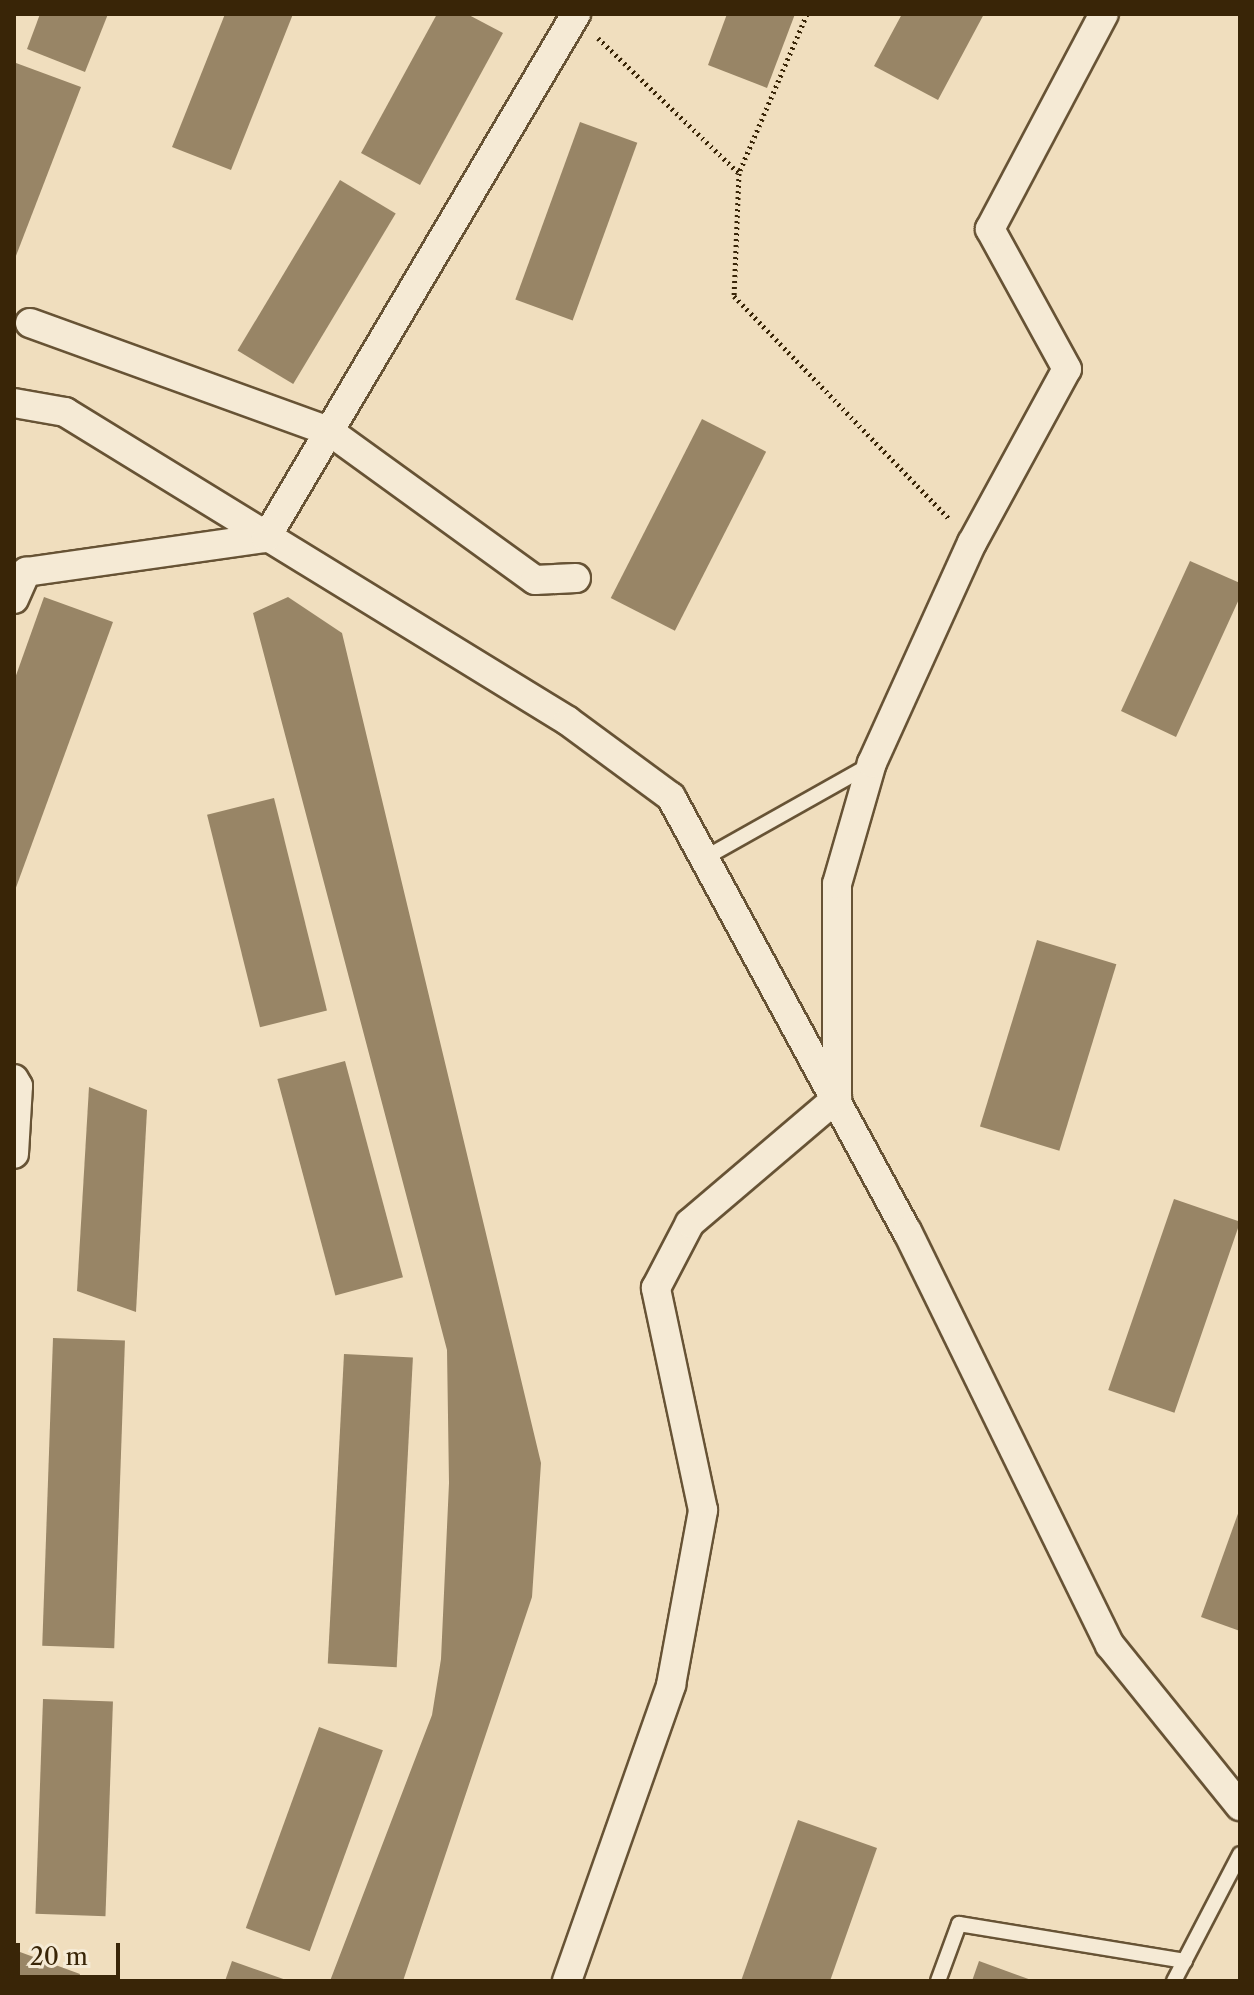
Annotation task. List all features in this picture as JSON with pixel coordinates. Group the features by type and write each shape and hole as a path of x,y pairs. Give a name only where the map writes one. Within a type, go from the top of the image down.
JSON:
{"street":[{"path":"567,1981 671,1685 703,1510 656,1288 690,1223 837,1098 837,884 872,763 972,543 1067,369 990,229 1104,14"},
{"path":"266,538 575,15"},
{"path":"30,323 329,431 535,580 576,578"},
{"path":"14,403 65,412 581,730 671,797 837,1098 1110,1645 1240,1806"},
{"path":"14,599 26,572 266,538"},
{"path":"14,1079 18,1086 14,1154"}],"lane":[{"path":"703,859 872,763"},
{"path":"1174,1981 1240,1854"},
{"path":"938,1981 959,1924 1185,1961"}],"path":[{"path":"807,14 739,173 734,296 972,543"},
{"path":"575,15 739,173"}],"building":[{"path":"40,14 108,14 85,72 27,49"},
{"path":"225,14 293,14 231,170 172,147"},
{"path":"437,14 467,14 503,33 420,185 361,153"},
{"path":"727,14 795,14 767,88 708,65"},
{"path":"902,14 984,14 938,100 874,66"},
{"path":"16,63 81,87 14,261 14,69"},
{"path":"580,122 637,143 573,320 515,300"},
{"path":"340,180 396,213 293,384 238,351"},
{"path":"702,419 766,452 675,631 611,598"},
{"path":"1190,561 1240,583 1240,597 1176,737 1121,711"},
{"path":"44,597 113,622 14,893 14,681"},
{"path":"288,597 342,633 541,1463 532,1597 403,1981 330,1981 432,1715 441,1659 449,1483 447,1350 253,613"},
{"path":"274,798 327,1010 260,1027 207,815"},
{"path":"1037,940 1116,964 1059,1151 980,1126"},
{"path":"345,1061 403,1277 335,1295 277,1079"},
{"path":"89,1087 147,1110 136,1312 77,1291"},
{"path":"1174,1199 1240,1222 1174,1413 1108,1390"},
{"path":"53,1338 125,1341 114,1648 42,1646"},
{"path":"344,1354 413,1358 397,1667 328,1664"},
{"path":"1240,1508 1240,1631 1201,1617"},
{"path":"43,1699 113,1701 105,1916 35,1914"},
{"path":"319,1727 383,1750 310,1951 246,1928"},
{"path":"798,1820 877,1848 830,1981 741,1981"},
{"path":"20,1952 80,1974 78,1981 14,1981"},
{"path":"232,1961 289,1981 225,1981"},
{"path":"979,1961 1034,1981 972,1981"}]}
